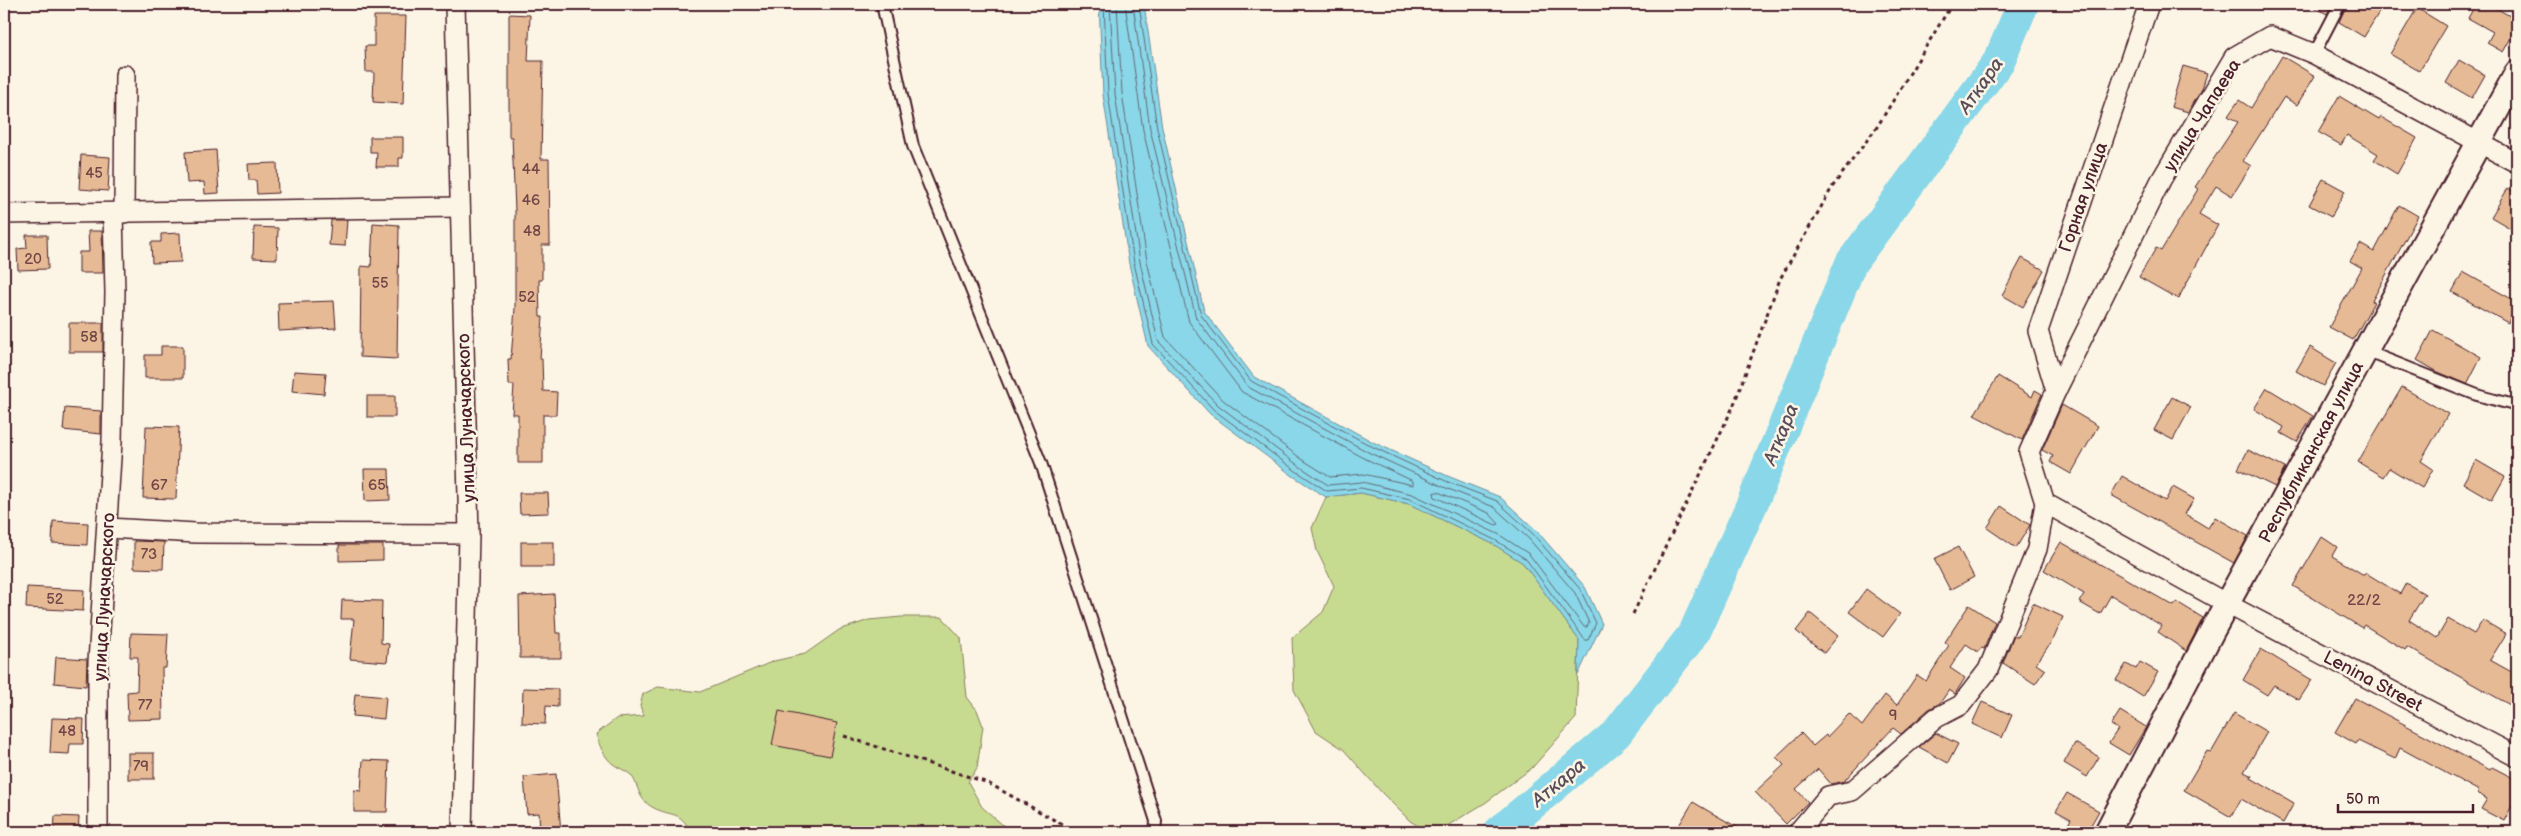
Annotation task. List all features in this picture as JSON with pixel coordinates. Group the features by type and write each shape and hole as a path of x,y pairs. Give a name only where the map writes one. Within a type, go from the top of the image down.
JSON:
{"street":[{"name":"улица Луначарского","path":"455,4 469,534 462,832"},
{"name":"Горная улица","path":"2056,391 2038,332 2150,4"},
{"name":"улица Чапаева","path":"2056,391 2161,180 2234,57 2270,36 2314,54 2517,163"},
{"name":"Республиканская улица","path":"2107,832 2212,631 2229,605 2517,73"},
{"name":"улица Луначарского","path":"98,832 98,662 108,528 125,75"},
{"path":"4,214 460,207"},
{"path":"1798,832 1828,796 1852,791 1936,718 1961,705 1988,670 2037,549 2045,503 2029,452 2056,391"},
{"name":"Lenina Street","path":"2045,503 2229,605 2517,757"},
{"path":"108,528 196,533 469,534"}],"lane":[{"path":"882,4 913,146 1041,463 1156,821 1155,832"},
{"path":"2314,54 2340,4"},
{"path":"2366,351 2477,395 2514,405"}],"path":[{"path":"1633,614 1732,407 1780,279 1833,186 1877,127 1952,4"},
{"path":"844,736 988,783 1076,832"}],"green space":[{"path":"1361,493 1409,504 1493,544 1523,563 1579,640 1576,718 1532,768 1485,803 1437,832 1428,832 1410,821 1343,749 1316,731 1294,690 1292,638 1323,612 1334,586 1317,551 1312,528 1326,497"},
{"path":"901,617 942,617 961,638 967,697 977,710 983,726 977,768 968,782 982,807 1011,832 690,832 687,825 679,817 660,811 648,804 641,796 630,774 610,761 600,746 596,734 617,718 644,716 640,706 643,694 658,687 700,692 774,661 805,654 839,630 869,620"}],"water":[{"path":"1099,4 1144,4 1162,127 1204,311 1254,377 1375,443 1500,497 1537,531 1585,587 1602,624 1578,675 1579,640 1523,563 1493,544 1409,504 1361,493 1326,497 1293,476 1210,414 1148,346 1129,264 1103,95"}],"building":[{"path":"2309,4 2332,4 2327,14"},
{"path":"2347,4 2384,4 2364,37 2339,22"},
{"path":"2476,4 2489,4 2517,20 2517,27 2503,52 2487,43 2493,32 2468,18"},
{"path":"2417,8 2446,26 2419,71 2390,54"},
{"path":"509,14 530,15 528,61 543,61 541,159 549,159 550,245 542,245 542,280 539,280 540,317 543,317 540,359 542,359 543,391 557,392 556,415 543,415 543,463 518,463 518,414 512,414 514,385 509,385 508,359 511,359 515,308 515,211 512,137 509,137"},
{"path":"374,16 406,16 403,104 373,102 374,72 366,72 365,46 374,46"},
{"path":"2282,56 2315,76 2297,105 2284,97 2243,161 2251,166 2232,196 2216,186 2199,214 2218,225 2178,299 2139,277 2156,248 2161,251 2198,189 2195,187 2238,122 2228,116 2239,100 2251,108"},
{"path":"2459,60 2485,75 2472,98 2446,83"},
{"path":"2183,66 2207,73 2202,89 2188,112 2171,107"},
{"path":"2339,96 2379,120 2381,117 2417,138 2397,174 2374,160 2378,154 2347,135 2341,145 2318,132"},
{"path":"370,137 403,137 403,158 399,158 399,167 376,167 377,152 370,152"},
{"path":"216,150 219,193 205,194 204,182 187,183 185,152"},
{"path":"81,155 110,157 108,191 79,189"},
{"path":"277,163 278,193 257,194 256,180 249,180 248,164"},
{"path":"2323,179 2345,191 2331,217 2309,205"},
{"path":"2508,188 2517,194 2517,232 2491,217"},
{"path":"2399,205 2418,216 2353,340 2329,327 2362,268 2350,261 2360,244 2374,252"},
{"path":"331,220 347,220 345,246 329,245"},
{"path":"373,223 399,225 397,359 360,357 361,266 371,267"},
{"path":"254,227 278,228 277,259 253,258"},
{"path":"88,231 102,231 103,273 79,273 79,252 89,252"},
{"path":"180,233 181,262 152,263 151,242 161,242 161,234"},
{"path":"26,235 47,235 48,269 18,270 17,249 27,248"},
{"path":"2022,258 2044,270 2023,307 2002,295"},
{"path":"2463,272 2517,302 2508,323 2452,292"},
{"path":"334,301 336,328 279,331 278,303"},
{"path":"69,323 103,323 103,352 69,352"},
{"path":"2433,330 2481,357 2467,384 2438,372 2417,360"},
{"path":"161,346 183,346 183,378 145,378 145,355 161,355"},
{"path":"2310,347 2336,363 2323,386 2296,371"},
{"path":"294,371 326,373 324,394 292,391"},
{"path":"1998,376 2032,397 2035,390 2042,394 2022,440 1974,415"},
{"path":"2402,387 2448,414 2421,461 2433,469 2422,488 2389,468 2383,477 2358,462"},
{"path":"2267,388 2313,416 2297,442 2281,433 2284,427 2254,409"},
{"path":"367,396 395,396 395,417 367,417"},
{"path":"2172,397 2191,407 2173,440 2154,430"},
{"path":"2062,405 2098,426 2071,474 2050,462 2053,456 2042,450"},
{"path":"65,408 101,411 101,434 63,430"},
{"path":"146,426 179,427 176,499 143,498"},
{"path":"2248,450 2285,468 2275,487 2238,469"},
{"path":"2476,460 2505,477 2492,500 2463,483"},
{"path":"364,469 389,469 390,500 365,501"},
{"path":"2122,476 2165,501 2173,487 2194,499 2185,514 2208,528 2215,517 2248,536 2234,563 2111,495"},
{"path":"519,493 548,493 549,513 520,514"},
{"path":"2001,506 2030,525 2016,548 1987,528"},
{"path":"53,521 88,523 87,545 52,543"},
{"path":"2322,537 2337,547 2332,556 2364,575 2366,573 2400,594 2406,583 2425,594 2409,620 2437,638 2448,619 2474,634 2483,620 2506,634 2490,660 2517,675 2517,709 2407,647 2405,650 2364,625 2362,628 2293,586"},
{"path":"134,541 164,542 163,569 134,568"},
{"path":"521,542 554,542 554,567 521,567"},
{"path":"2061,542 2174,606 2177,602 2203,618 2186,651 2158,632 2162,626 2111,595 2100,614 2079,602 2084,594 2044,570"},
{"path":"339,545 383,545 383,560 339,561"},
{"path":"1958,547 1974,577 1950,590 1934,559"},
{"path":"27,587 84,590 83,611 26,608"},
{"path":"1866,589 1900,614 1883,637 1849,612"},
{"path":"554,594 556,633 561,633 561,658 520,658 519,596"},
{"path":"342,600 382,601 381,643 389,644 387,662 350,659 354,619 341,619"},
{"path":"2033,603 2063,617 2054,638 2036,664 2045,670 2035,684 2003,663 2014,635 2018,637"},
{"path":"1969,605 1995,622 1984,649 1981,648 1978,652 1966,644 1950,668 1965,678 1955,694 1949,690 1940,703 1929,709 1901,734 1893,728 1844,781 1831,784 1818,769 1796,789 1808,802 1786,824 1755,792 1784,765 1776,757 1801,733 1813,746 1826,735 1827,737 1849,714 1862,726 1885,695 1897,705 1917,675 1926,681 1949,645 1945,642"},
{"path":"1810,613 1838,636 1824,653 1796,631"},
{"path":"131,633 168,634 166,668 162,668 163,719 128,720 127,692 137,691 138,657 130,657"},
{"path":"2261,649 2312,680 2299,700 2274,685 2267,695 2243,680"},
{"path":"56,657 87,659 86,686 54,683"},
{"path":"2140,662 2158,672 2143,697 2116,680 2126,664 2136,669"},
{"path":"523,688 558,689 558,707 546,706 545,724 522,723"},
{"path":"355,694 386,697 384,719 353,716"},
{"path":"2355,698 2490,770 2492,767 2517,780 2517,796 2504,821 2481,809 2487,799 2477,793 2479,791 2400,748 2395,759 2358,741 2356,744 2335,732"},
{"path":"1982,702 2012,715 2002,738 1972,724"},
{"path":"779,711 837,723 830,756 772,745"},
{"path":"2120,711 2146,727 2129,755 2109,743 2118,729 2111,725"},
{"path":"2234,713 2267,732 2244,772 2294,803 2283,823 2241,799 2231,817 2184,790 2207,751 2211,753"},
{"path":"52,718 84,719 83,744 70,744 69,754 50,753"},
{"path":"1936,733 1958,744 1948,763 1919,747"},
{"path":"2075,743 2099,757 2087,777 2064,763"},
{"path":"128,753 154,753 154,779 128,779"},
{"path":"363,760 389,761 387,812 354,812 354,790 361,791"},
{"path":"556,774 561,832 540,832 539,813 527,814 524,777"},
{"path":"2067,793 2099,811 2087,832 2074,832 2066,828 2071,819 2056,811"},
{"path":"1693,802 1710,812 1746,832 1675,832"},
{"path":"55,816 79,817 78,832 54,832"}],"waterway":[{"name":"Аткара","path":"1499,832 1616,734 1694,633 1752,504 1851,263 1999,61 2023,4"}]}
